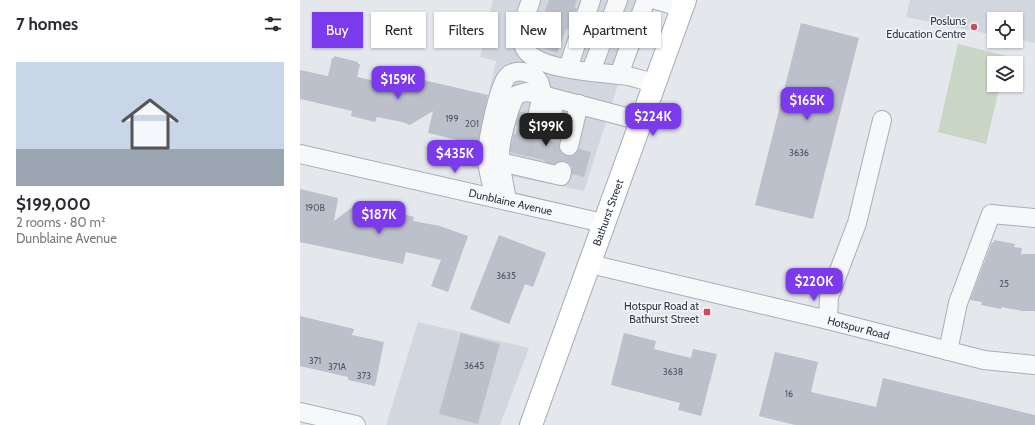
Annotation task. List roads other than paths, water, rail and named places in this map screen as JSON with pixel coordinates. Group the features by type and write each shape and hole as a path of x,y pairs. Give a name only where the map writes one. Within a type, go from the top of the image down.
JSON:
{"main road":[{"name":"Bathurst Street","path":"531,425 683,4"}],"street":[{"path":"531,0 521,29 522,45 529,55 541,62 554,66 619,75 654,83"},
{"path":"568,68 591,0"},
{"path":"590,71 618,0"},
{"path":"619,75 646,0"},
{"path":"656,0 683,4"},
{"path":"564,145 556,99 535,77 523,72 513,73 508,76 502,84 486,158 488,172 501,200 533,165 500,157 502,141 512,102 516,95 526,92 556,99 641,120"},
{"path":"538,117 556,99"},
{"path":"828,320 829,297 857,223 882,120"},
{"name":"Dunblaine Avenue","path":"300,154 603,223"},
{"path":"948,351 958,303 991,214 1035,218"},
{"name":"Hotspur Road","path":"590,264 828,320 984,360 1035,365"},
{"path":"300,412 356,425"}],"tunnel":[{"path":"518,154 528,114"},
{"path":"540,159 550,120"},
{"path":"552,169 559,143"}],"place":[{"name":"Posluns Education Centre","path":"974,27"},
{"name":"Hotspur Road at Bathurst Street","path":"707,312"}]}
